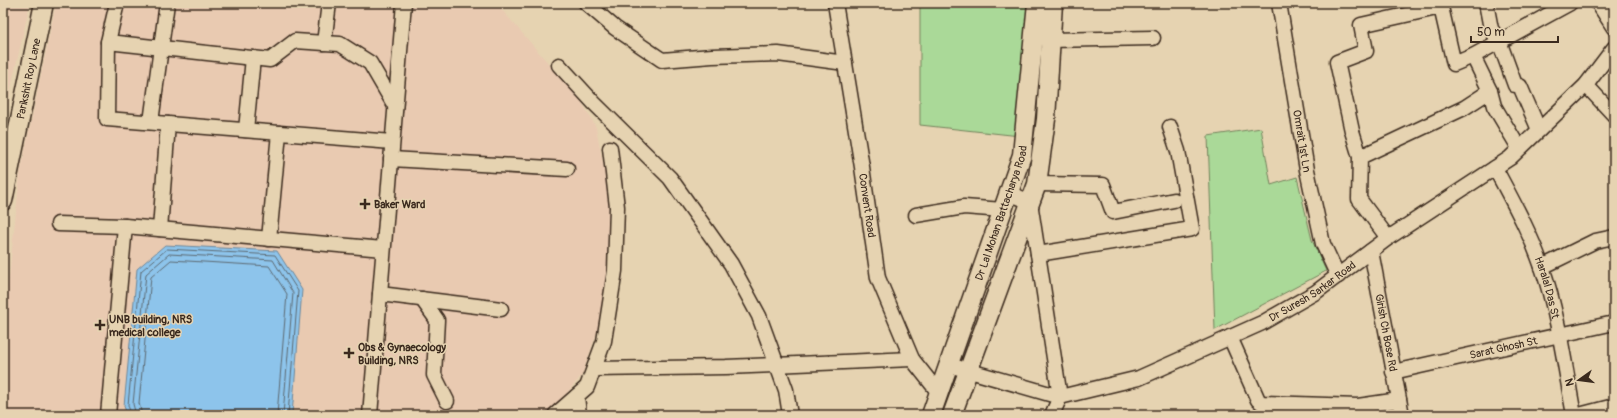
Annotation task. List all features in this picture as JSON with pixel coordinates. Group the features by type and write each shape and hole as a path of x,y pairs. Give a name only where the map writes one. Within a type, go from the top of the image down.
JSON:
{"main road":[{"name":"Parikshit Roy Lane","path":"3,201 44,3"},
{"name":"Dr Lal Mohan Battacharya Road","path":"931,415 940,393 1022,155 1037,3"},
{"name":"Dr Lal Mohan Battacharya Road","path":"952,415 1037,184 1046,119 1049,40 1053,3"}],"street":[{"path":"117,3 108,42 107,119 392,142"},
{"path":"151,122 167,3"},
{"path":"324,43 329,3"},
{"path":"370,415 404,3"},
{"path":"586,3 615,28 662,60 712,56 778,54 845,63"},
{"name":"Convent Road","path":"834,3 862,167 878,278 912,359 940,393"},
{"name":"Omrait 1st Ln","path":"1279,3 1307,170 1323,244 1338,276"},
{"path":"1486,3 1491,29 1499,41 1515,84 1520,86 1538,130"},
{"path":"1388,238 1359,199 1360,157 1352,131 1337,62 1366,51 1361,25 1440,5 1454,64 1473,56 1570,3"},
{"path":"1598,3 1614,28"},
{"path":"1049,40 1153,38"},
{"path":"108,42 270,60 295,41 340,44 370,63 395,106"},
{"name":"Dr Suresh Sarkar Road","path":"949,365 1060,397 1139,378 1262,323 1316,292 1388,238 1510,158 1586,85 1614,48"},
{"path":"1473,56 1490,91 1494,106 1519,148"},
{"path":"246,130 253,58"},
{"path":"559,65 594,104 670,178 731,264 759,316 786,390 790,415"},
{"path":"1586,85 1614,115"},
{"path":"1360,157 1464,108 1490,91"},
{"path":"160,229 168,124"},
{"path":"1038,254 1192,229 1178,151 1170,127"},
{"path":"269,238 279,133"},
{"path":"555,415 587,387 604,341 616,271 617,207 610,148"},
{"path":"391,159 567,168"},
{"name":"Haralal Das St","path":"1495,168 1522,221 1542,267 1559,334 1574,415"},
{"path":"1037,184 1103,185 1113,212 1174,200"},
{"path":"1008,193 1030,202 1060,397 1052,415"},
{"path":"916,215 964,207 1002,210"},
{"path":"58,224 125,226 383,248"},
{"path":"108,415 125,226"},
{"path":"1542,267 1595,241 1614,236"},
{"name":"Girish Ch Bose Rd","path":"1371,251 1402,415"},
{"path":"380,294 501,309"},
{"path":"422,299 437,320 434,375 447,401"},
{"name":"Sarat Ghosh St","path":"1393,372 1559,334 1614,324"},
{"path":"1230,337 1258,400 1262,403 1308,410 1358,406 1399,400"},
{"path":"594,369 777,365 912,359"},
{"path":"577,396 579,415"},
{"path":"1579,415 1614,406"}],"shaded area":[{"path":"3,3 30,3 3,123"},
{"path":"56,3 496,3 581,101 596,127 613,212 612,264 600,324 582,375 549,415 3,415 3,334 20,174"}],"green space":[{"path":"920,3 1029,3 1020,136 920,125"},
{"path":"1261,128 1271,185 1297,177 1312,240 1326,271 1215,330 1208,136"}],"water":[{"path":"165,245 277,251 302,290 292,415 127,415 124,406 137,269"}],"place":[{"name":"Baker Ward","path":"365,204"},
{"name":"UNB building, NRS medical college","path":"100,325"},
{"name":"Obs & Gynaecology Building, NRS","path":"349,353"}]}
